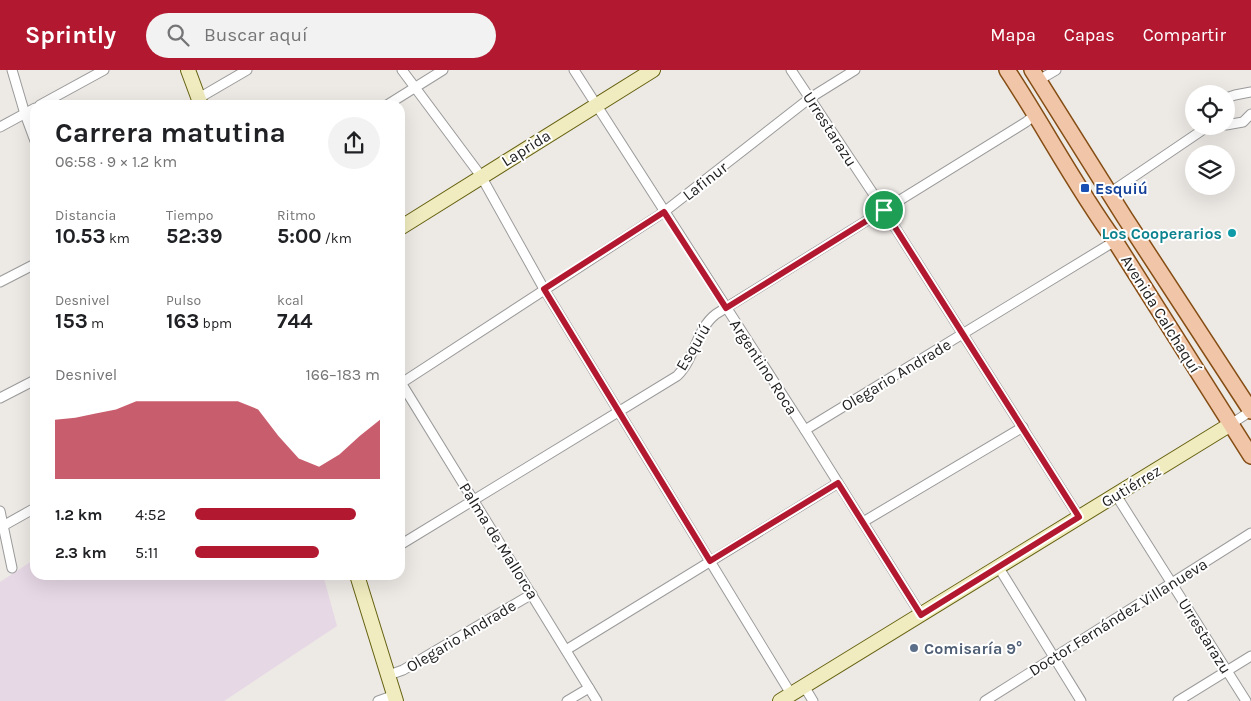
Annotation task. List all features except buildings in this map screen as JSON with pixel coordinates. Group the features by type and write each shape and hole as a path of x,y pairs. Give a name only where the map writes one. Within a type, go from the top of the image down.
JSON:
{"main road":[{"name":"Avenida Calchaquí","path":"1007,70 1031,118 1115,241 1251,456"},
{"name":"Avenida Calchaquí","path":"1036,75 1251,411"}],"street":[{"path":"12,70 30,129"},
{"path":"49,100 104,70"},
{"path":"188,70 199,100"},
{"path":"203,100 247,70"},
{"path":"402,70 481,176 544,289 710,561 786,697"},
{"path":"395,100 443,70"},
{"name":"Argentino Roca","path":"574,70 805,430 921,615"},
{"name":"Laprida","path":"405,225 653,70"},
{"name":"Urrestarazu","path":"791,70 884,210 1079,517"},
{"name":"Lafinur","path":"405,380 664,212 810,98 856,70"},
{"path":"1036,75 1056,70"},
{"path":"1235,94 1251,92"},
{"path":"0,127 30,111"},
{"path":"1235,123 1243,122 1251,114"},
{"name":"Esquiú","path":"405,542 618,410 677,376 682,371 708,322 716,314 1031,118"},
{"path":"1110,192 1196,135"},
{"name":"Olegario Andrade","path":"805,430 1115,241"},
{"path":"0,282 30,267"},
{"path":"0,398 30,383"},
{"name":"Palma de Mallorca","path":"405,389 597,701"},
{"name":"Gutiérrez","path":"786,697 999,568 1251,411"},
{"path":"863,522 1023,428"},
{"path":"566,650 838,483"},
{"name":"Urrestarazu","path":"1116,495 1246,701"},
{"path":"0,511 12,568"},
{"path":"2,527 30,511"},
{"name":"Doctor Fernández Villanueva","path":"985,701 1251,533"},
{"path":"999,568 1081,701"},
{"path":"359,580 396,698 378,701"},
{"name":"Olegario Andrade","path":"388,675 403,670 532,594"},
{"path":"1178,701 1251,656"},
{"path":"804,686 813,701"},
{"path":"567,701 589,688"}],"shaded area":[{"path":"30,562 30,580 324,580 337,626 224,701 0,701 0,582"}],"place":[{"name":"Esquiú","path":"1085,188"},
{"name":"Los Cooperarios","path":"1232,233"},
{"name":"Comisaría 9°","path":"914,648"}],"route":[{"path":"884,210 1079,517 921,615 838,483 710,561 544,289 664,212 726,308 884,210"}]}
